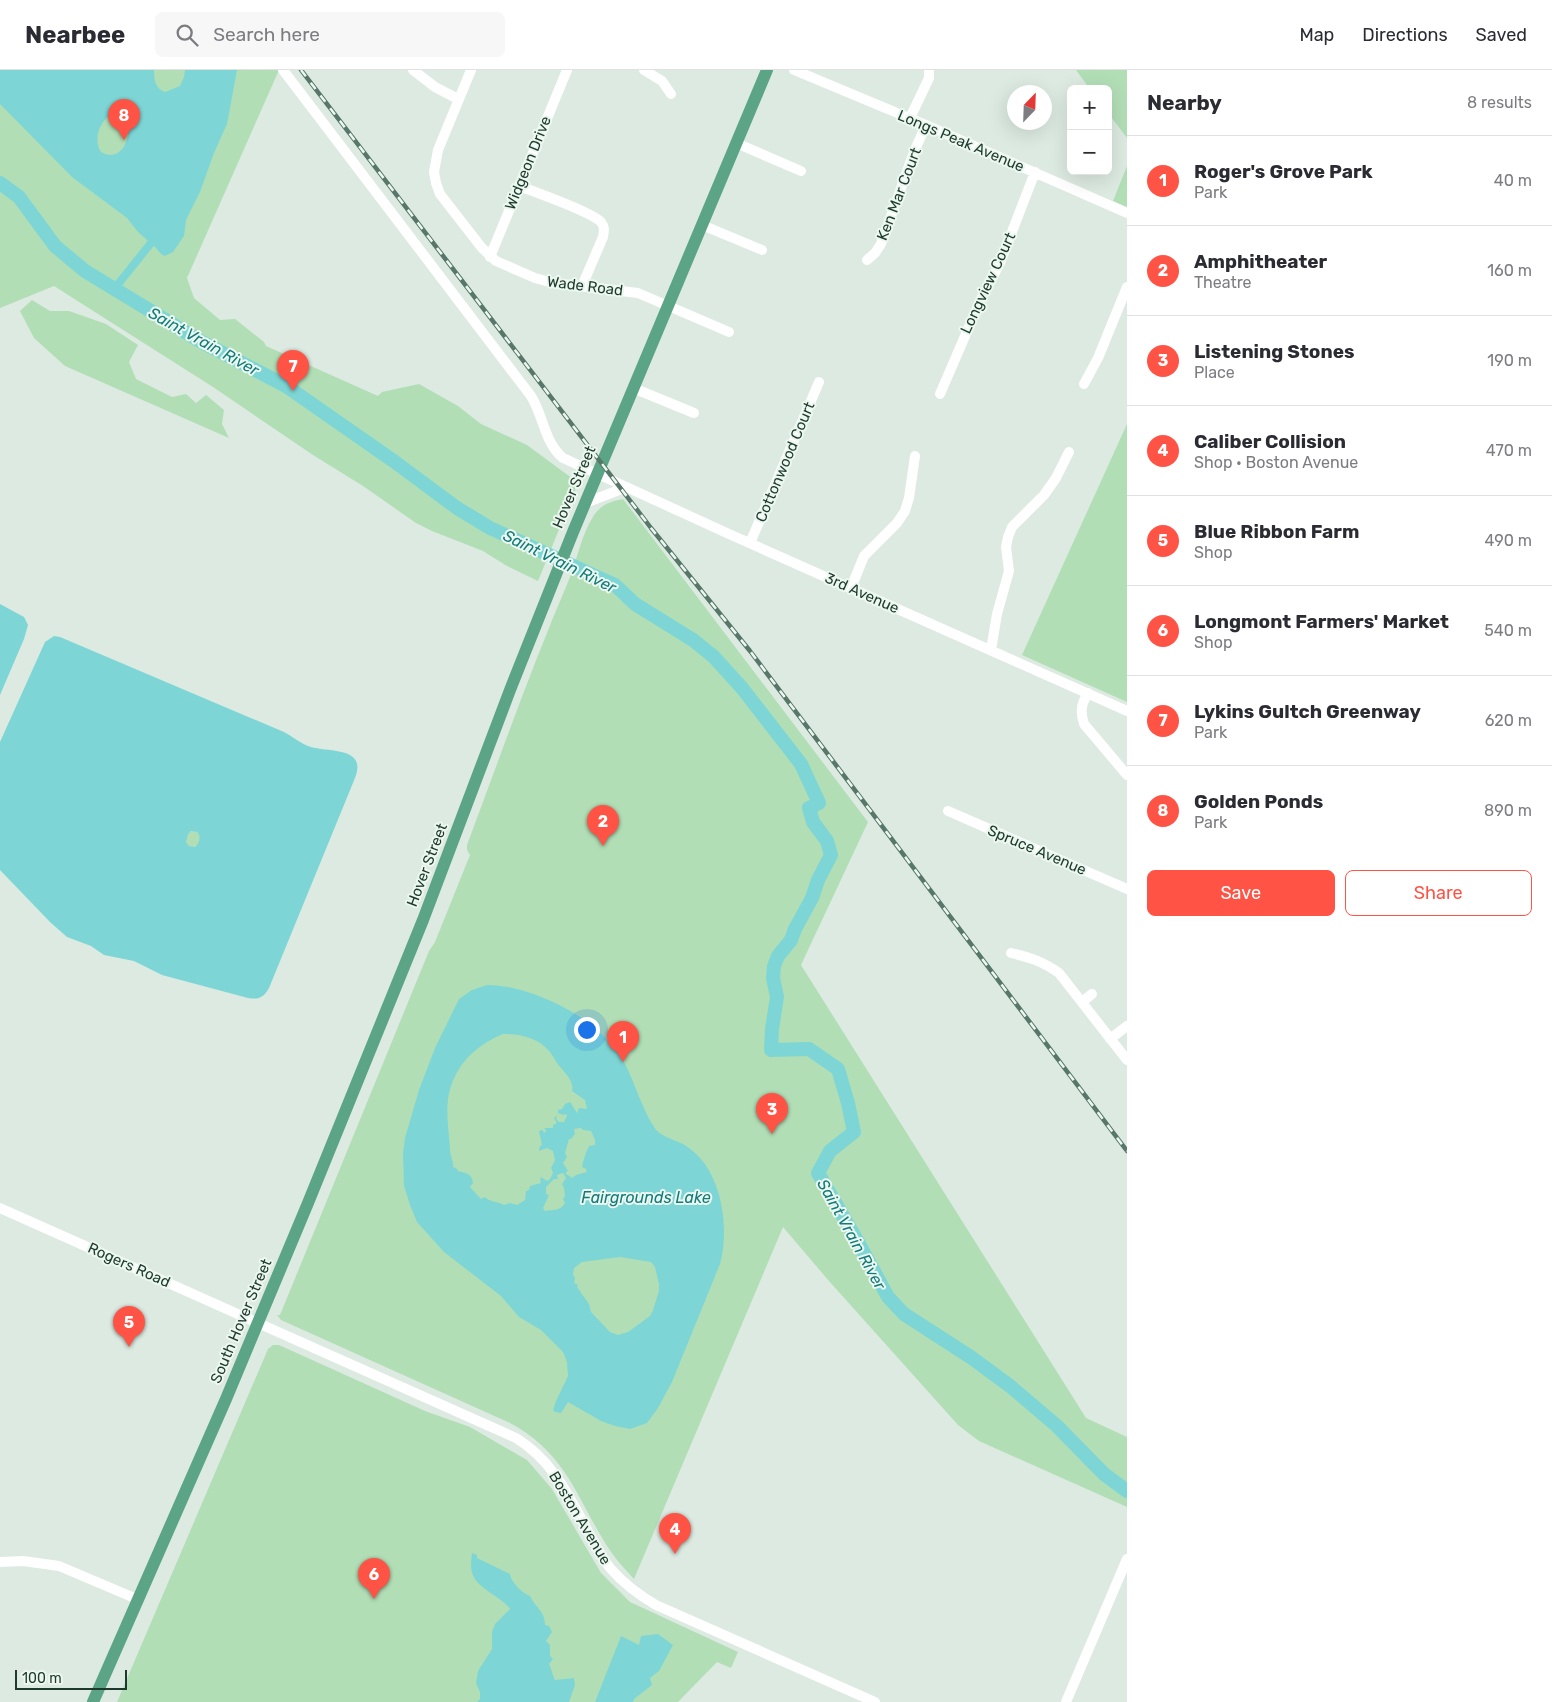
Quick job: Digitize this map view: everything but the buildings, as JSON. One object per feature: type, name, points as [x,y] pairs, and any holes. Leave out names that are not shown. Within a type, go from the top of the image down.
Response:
[{"type":"main road","name":"Hover Street","points":[[411,949],[573,532],[767,70]]},
{"type":"main road","name":"South Hover Street","points":[[93,1702],[258,1323],[411,949]]},
{"type":"street","name":"3rd Avenue","points":[[283,70],[531,396],[550,442],[554,449],[568,461],[1127,711]]},
{"type":"street","points":[[413,70],[435,87],[458,99]]},
{"type":"street","points":[[471,70],[436,156],[434,167],[436,183],[448,205],[490,257]]},
{"type":"street","name":"Widgeon Drive","points":[[490,257],[566,70]]},
{"type":"street","points":[[644,70],[662,81],[671,94]]},
{"type":"street","name":"Longs Peak Avenue","points":[[794,70],[910,118],[1127,213]]},
{"type":"street","points":[[910,118],[929,78],[929,70]]},
{"type":"street","name":"Ken Mar Court","points":[[867,260],[881,244],[911,160],[926,125]]},
{"type":"street","points":[[736,144],[801,171]]},
{"type":"street","name":"Longview Court","points":[[940,394],[981,299],[1000,263],[1035,172]]},
{"type":"street","points":[[519,186],[592,216],[601,223],[604,234],[582,286]]},
{"type":"street","points":[[702,225],[762,250]]},
{"type":"street","name":"Wade Road","points":[[490,257],[518,272],[539,280],[629,291],[729,332]]},
{"type":"street","points":[[1084,384],[1098,358],[1127,287]]},
{"type":"street","name":"Cottonwood Court","points":[[750,543],[819,382]]},
{"type":"street","points":[[634,388],[694,413]]},
{"type":"street","points":[[991,650],[997,614],[1009,571],[1006,547],[1008,537],[1012,527],[1044,495],[1056,478],[1069,452]]},
{"type":"street","points":[[851,588],[864,556],[897,523],[905,511],[909,498],[915,456]]},
{"type":"street","points":[[585,503],[627,487]]},
{"type":"street","points":[[1088,693],[1082,706],[1084,724],[1127,775]]},
{"type":"street","name":"Spruce Avenue","points":[[948,811],[1127,889]]},
{"type":"street","points":[[1011,953],[1032,957],[1059,973],[1127,1060]]},
{"type":"street","points":[[1082,1002],[1092,994]]},
{"type":"street","points":[[1110,1039],[1127,1026]]},
{"type":"street","name":"Rogers Road","points":[[0,1208],[258,1323]]},
{"type":"street","name":"Boston Avenue","points":[[258,1323],[516,1438],[529,1446],[546,1462],[558,1478],[611,1569],[640,1595],[656,1604],[875,1702]]},
{"type":"street","points":[[1066,1702],[1127,1559]]},
{"type":"street","points":[[0,1562],[22,1560],[59,1566],[137,1599]]},
{"type":"green space","points":[[0,70],[279,70],[187,278],[194,298],[220,320],[235,319],[264,342],[266,346],[378,396],[382,392],[419,384],[458,406],[481,424],[527,445],[573,479],[572,481],[578,483],[538,581],[507,566],[483,551],[416,523],[213,387],[54,286],[0,308]]},
{"type":"green space","points":[[1076,70],[1127,70],[1127,138],[1112,118],[1112,85],[1087,85]]},
{"type":"green space","points":[[1127,166],[1127,207],[1113,201]]},
{"type":"green space","points":[[32,300],[50,311],[69,311],[106,324],[138,345],[129,362],[136,379],[172,397],[186,394],[196,403],[206,395],[224,410],[222,424],[229,438],[65,366],[34,338],[20,311]]},
{"type":"green space","points":[[1127,424],[1127,702],[1022,655]]},
{"type":"green space","points":[[623,499],[868,822],[801,965],[1086,1418],[1127,1437],[1127,1507],[979,1441],[958,1425],[783,1227],[634,1579],[611,1552],[559,1464],[546,1449],[530,1436],[510,1423],[281,1320],[277,1315],[280,1315],[470,855],[467,845],[528,680],[571,574],[582,539],[594,515],[603,506]]},
{"type":"green space","points":[[193,831],[201,839],[193,847],[185,839]]},
{"type":"green space","points":[[273,1345],[279,1345],[425,1411],[470,1427],[527,1460],[552,1489],[601,1573],[630,1602],[738,1652],[731,1668],[717,1662],[678,1702],[117,1702],[268,1349]]},
{"type":"water","points":[[0,70],[154,70],[157,86],[165,92],[180,86],[185,70],[237,70],[227,124],[200,192],[186,220],[184,236],[173,252],[165,256],[138,232],[127,218],[72,177],[0,104]],"holes":[[[113,114],[119,115],[126,120],[128,126],[127,140],[120,151],[108,155],[101,152],[99,147],[99,131],[101,125],[108,117]]]},
{"type":"water","points":[[0,604],[24,617],[28,625],[0,695]]},
{"type":"water","points":[[54,636],[60,637],[284,732],[308,746],[343,752],[356,760],[355,778],[269,988],[261,997],[255,999],[248,998],[162,975],[134,961],[104,955],[91,946],[67,937],[0,870],[0,742],[45,642]],"holes":[[[191,831],[197,832],[199,837],[198,844],[195,847],[189,846],[186,842],[188,834]]]},
{"type":"water","name":"Fairgrounds Lake","points":[[487,985],[520,990],[565,1008],[588,1022],[608,1041],[625,1064],[656,1130],[685,1145],[700,1158],[716,1185],[721,1201],[724,1234],[720,1264],[672,1382],[658,1408],[647,1423],[630,1429],[615,1426],[601,1421],[568,1402],[561,1413],[555,1412],[553,1410],[556,1401],[568,1376],[567,1362],[563,1352],[541,1330],[519,1317],[501,1296],[444,1252],[417,1222],[410,1205],[404,1186],[403,1153],[405,1138],[419,1090],[435,1048],[459,999],[472,990]],"holes":[[[503,1034],[510,1034],[523,1036],[540,1043],[550,1052],[570,1079],[572,1091],[585,1100],[587,1109],[579,1108],[577,1113],[570,1102],[565,1104],[562,1109],[558,1110],[558,1113],[566,1114],[564,1122],[559,1122],[556,1119],[557,1115],[554,1118],[557,1123],[553,1125],[553,1128],[544,1128],[546,1130],[545,1133],[542,1130],[539,1131],[542,1145],[539,1151],[547,1148],[553,1151],[555,1160],[551,1168],[553,1173],[547,1181],[541,1177],[541,1183],[530,1186],[529,1190],[526,1191],[525,1200],[517,1205],[510,1203],[504,1205],[485,1197],[481,1199],[470,1187],[473,1183],[470,1175],[453,1167],[450,1152],[447,1111],[448,1099],[455,1077],[466,1059],[474,1051]],[[581,1128],[591,1131],[595,1145],[589,1146],[584,1159],[582,1167],[587,1172],[572,1178],[565,1173],[568,1171],[563,1163],[567,1157],[565,1153],[569,1139],[575,1134],[574,1129]],[[563,1173],[566,1178],[562,1184],[565,1203],[558,1209],[545,1211],[543,1208],[549,1195],[546,1194],[546,1187],[554,1179],[558,1179],[557,1175]],[[620,1257],[651,1262],[655,1267],[659,1291],[650,1316],[628,1332],[618,1335],[610,1332],[591,1312],[589,1304],[577,1287],[578,1285],[574,1283],[574,1268],[582,1262]]]},
{"type":"water","points":[[472,1553],[477,1555],[477,1558],[510,1574],[517,1587],[530,1596],[542,1613],[545,1625],[549,1626],[552,1632],[546,1641],[550,1645],[550,1656],[553,1659],[549,1664],[555,1680],[574,1678],[575,1685],[569,1702],[477,1702],[480,1699],[480,1692],[476,1683],[478,1671],[492,1649],[492,1632],[495,1624],[510,1609],[476,1580],[471,1569]]},
{"type":"water","points":[[658,1634],[673,1645],[659,1671],[650,1678],[652,1685],[634,1699],[633,1702],[595,1702],[621,1636],[639,1645],[641,1636]]},
{"type":"waterway","name":"Saint Vrain River","points":[[0,183],[19,197],[55,246],[85,271],[200,341],[286,386],[457,508],[490,528],[615,585],[635,604],[693,640],[714,657],[742,688],[801,764],[819,803],[809,808],[813,822],[827,841],[831,855],[791,940],[778,956],[774,966],[773,978],[777,997],[771,1050],[809,1049],[838,1069],[848,1103],[854,1132],[830,1151],[818,1173],[888,1297],[904,1314],[972,1358],[1010,1386],[1057,1426],[1104,1474],[1127,1491]]},
{"type":"waterway","points":[[115,288],[151,243]]},
{"type":"railway","points":[[301,70],[651,528],[750,651],[1127,1151]]},
{"type":"place","name":"Golden Ponds","points":[[124,140]]},
{"type":"place","name":"Lykins Gultch Greenway","points":[[293,391]]},
{"type":"place","name":"Amphitheater","points":[[603,846]]},
{"type":"place","name":"Roger's Grove Park","points":[[623,1062]]},
{"type":"place","name":"Listening Stones","points":[[772,1134]]},
{"type":"place","name":"Blue Ribbon Farm","points":[[129,1347]]},
{"type":"place","name":"Caliber Collision","points":[[675,1554]]},
{"type":"place","name":"Longmont Farmers' Market","points":[[374,1599]]}]
